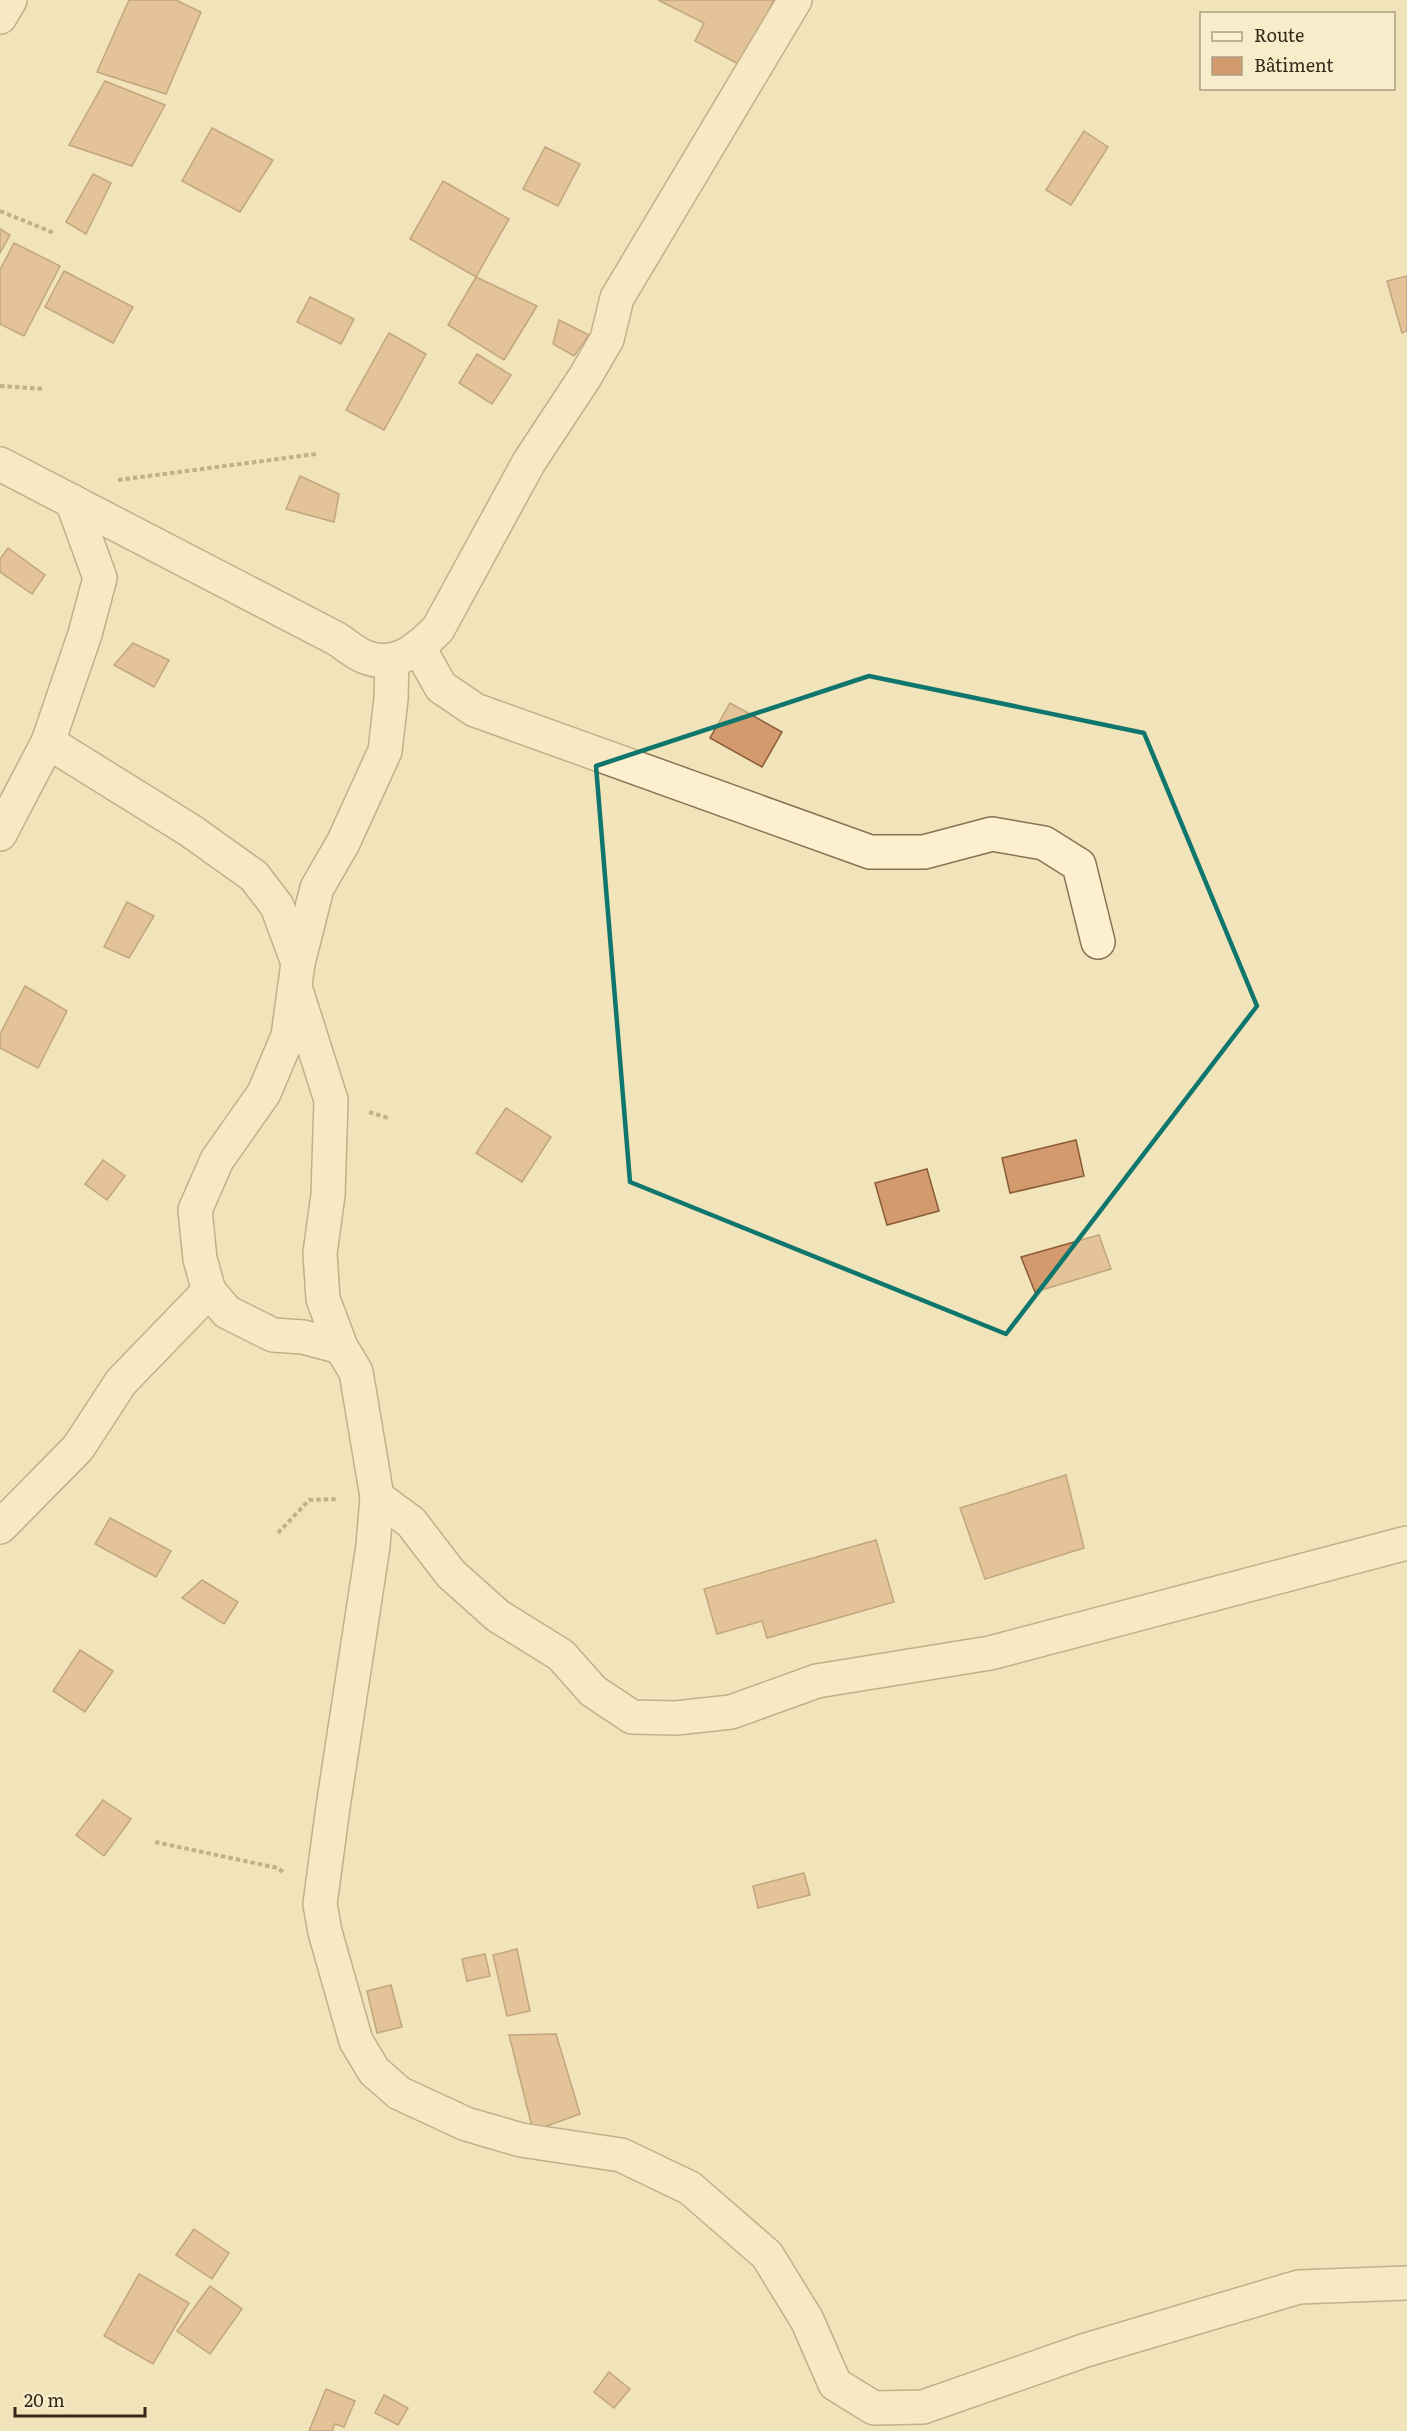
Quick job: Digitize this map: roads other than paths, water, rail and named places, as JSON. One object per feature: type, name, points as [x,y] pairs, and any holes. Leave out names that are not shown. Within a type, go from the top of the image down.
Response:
[{"type":"street","points":[[0,17],[9,0]]},
{"type":"street","points":[[341,1347],[303,1336],[273,1335],[228,1312],[209,1292],[200,1259],[195,1210],[217,1160],[264,1093],[288,1036],[296,975],[318,888],[343,843],[385,751],[391,699],[406,655],[438,629],[529,462],[607,339],[617,298],[795,0]]},
{"type":"street","points":[[0,464],[337,639],[365,657],[406,655],[441,687],[475,710],[870,852],[924,852],[992,834],[1044,843],[1080,865],[1098,942]]},
{"type":"street","points":[[0,834],[48,742],[85,634],[100,578],[72,501]]},
{"type":"street","points":[[48,742],[191,831],[254,876],[277,906],[331,1100],[328,1195],[320,1253],[323,1299],[341,1347],[356,1372],[377,1497],[373,1546],[320,1904],[325,1932],[356,2041],[374,2071],[399,2093],[466,2124],[522,2140],[621,2155],[690,2188],[767,2255],[807,2320],[835,2384],[874,2408],[923,2407],[1086,2350],[1299,2287],[1407,2283]]},
{"type":"street","points":[[0,1527],[78,1448],[121,1382],[209,1292]]},
{"type":"street","points":[[377,1497],[411,1522],[451,1574],[498,1616],[561,1655],[593,1691],[632,1717],[676,1718],[731,1712],[817,1681],[990,1653],[1407,1543]]}]
